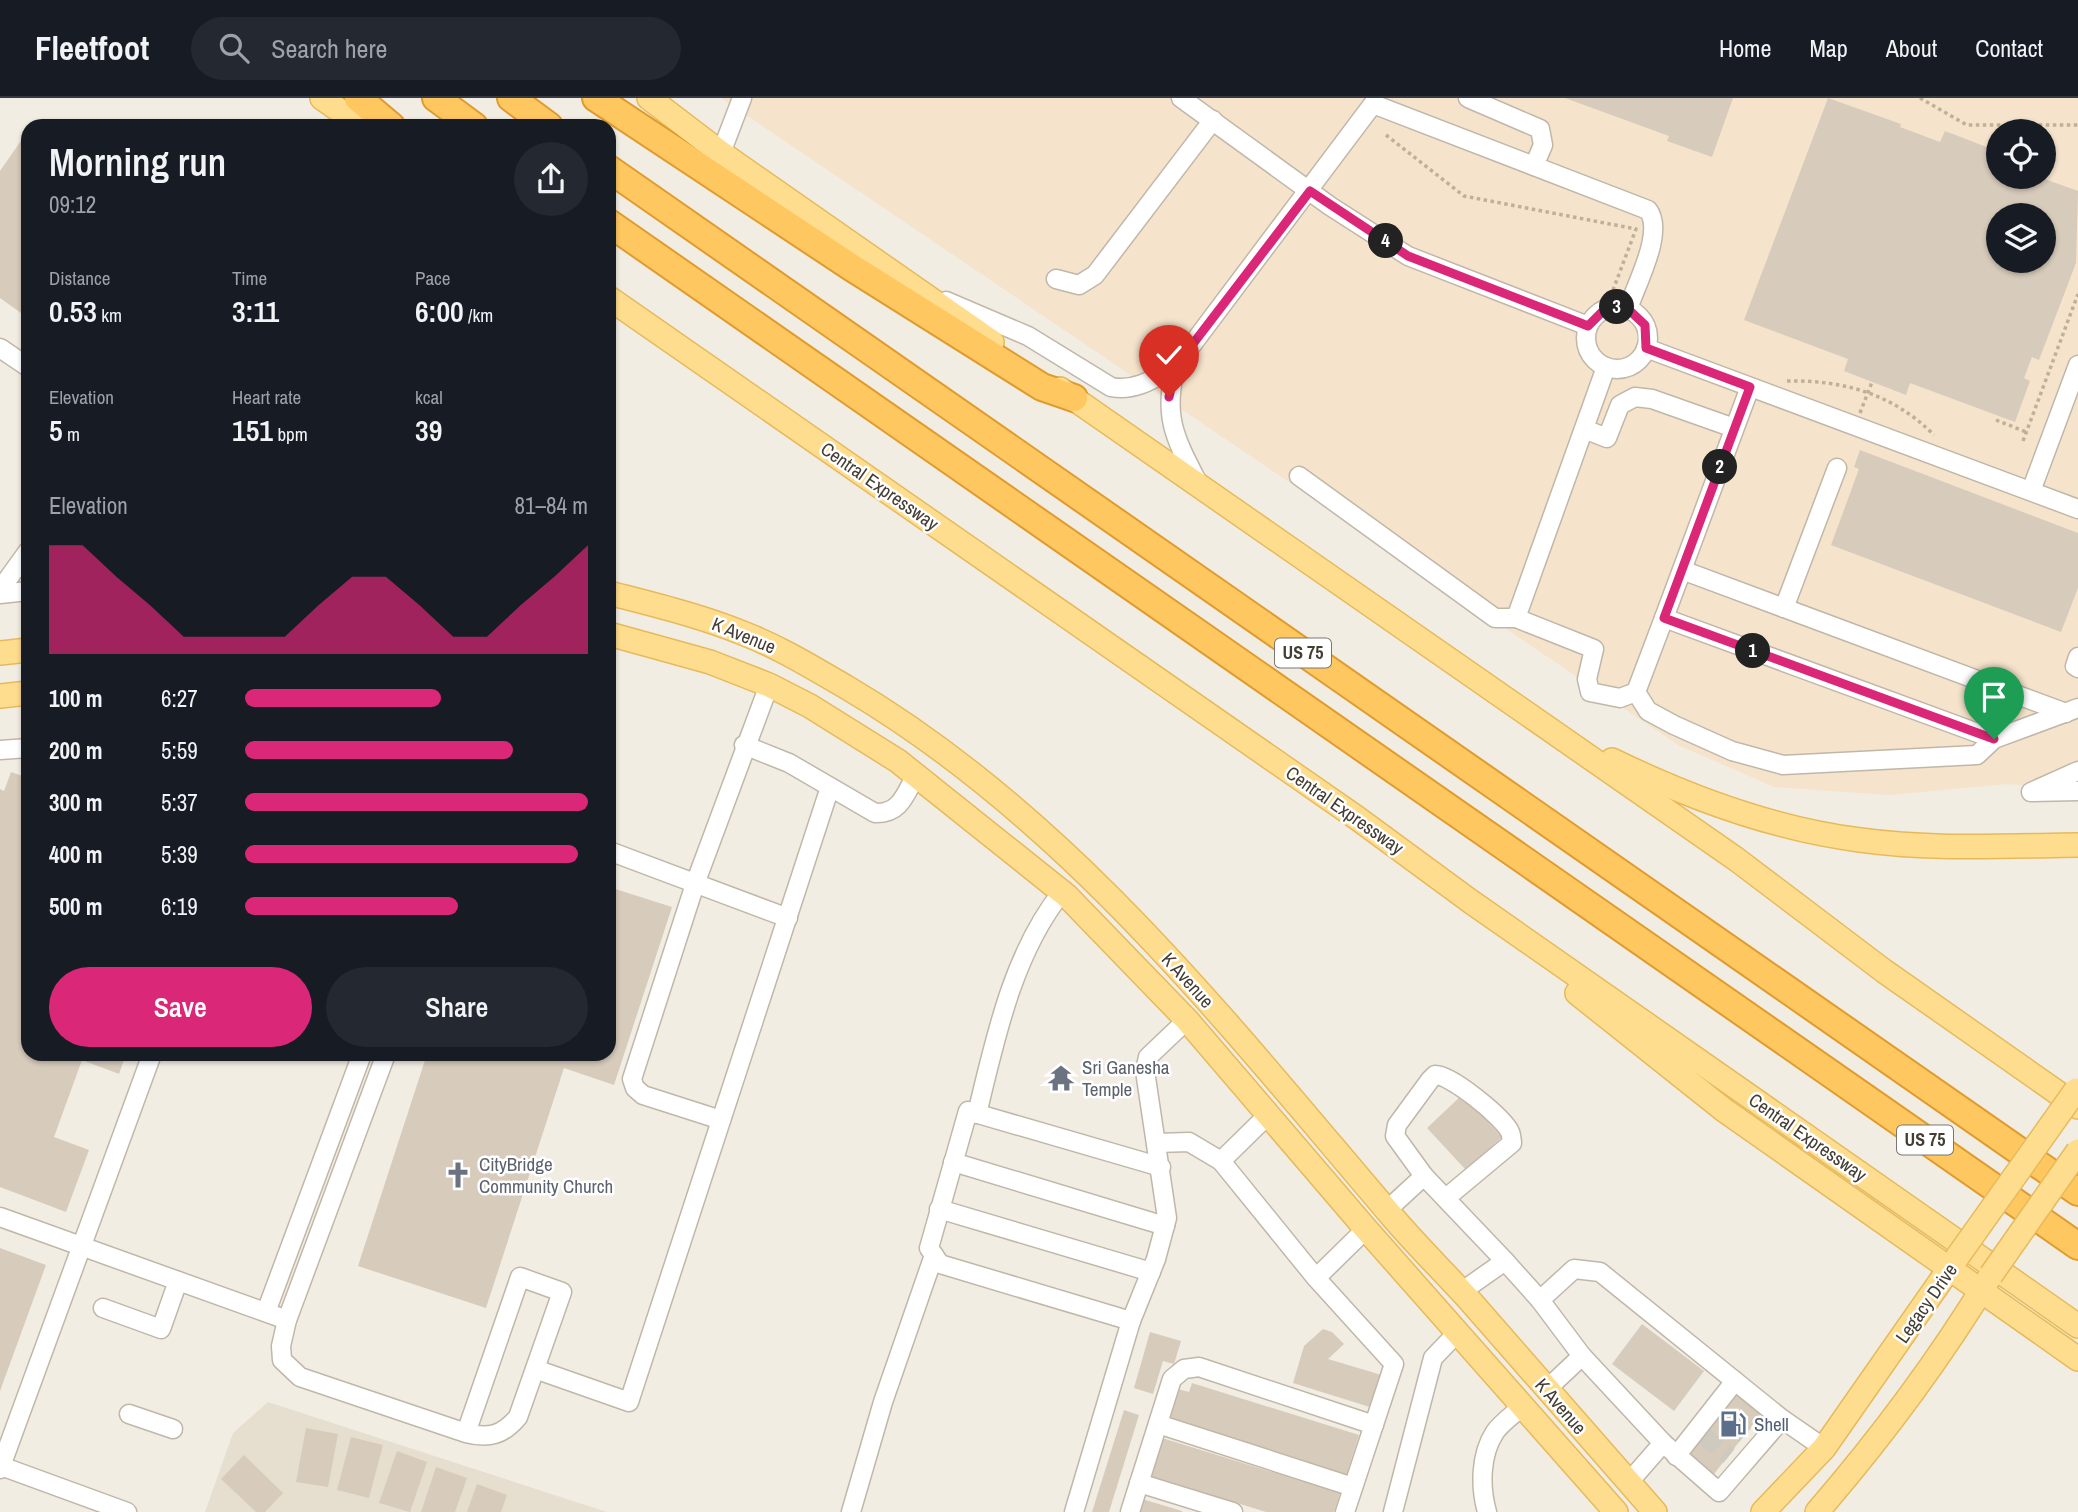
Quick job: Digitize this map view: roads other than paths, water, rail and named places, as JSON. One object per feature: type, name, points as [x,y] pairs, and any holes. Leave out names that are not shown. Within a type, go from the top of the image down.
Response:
[{"type":"highway","points":[[358,98],[383,119]]},
{"type":"highway","points":[[436,98],[464,119]]},
{"type":"highway","points":[[511,98],[540,119]]},
{"type":"highway","points":[[596,98],[851,267],[1042,387],[1074,398]]},
{"type":"highway","name":"US 75","points":[[616,174],[2078,1192]]},
{"type":"highway","name":"US 75","points":[[616,228],[2078,1246]]},
{"type":"main road","points":[[322,98],[352,119]]},
{"type":"main road","points":[[649,98],[721,153],[1735,859],[1884,971],[2078,1107]]},
{"type":"main road","name":"Central Expressway","points":[[616,304],[1357,818],[1454,890],[2078,1326]]},
{"type":"main road","name":"K Avenue","points":[[616,595],[698,617],[785,651],[893,714],[938,746],[1068,857],[1139,925],[1226,1021],[1387,1211],[1655,1512]]},
{"type":"main road","name":"K Avenue","points":[[616,636],[710,662],[768,685],[858,734],[916,775],[1062,892],[1187,1020],[1366,1229],[1616,1512]]},
{"type":"main road","points":[[0,653],[21,651]]},
{"type":"main road","points":[[768,685],[785,651]]},
{"type":"main road","points":[[0,695],[21,694]]},
{"type":"main road","points":[[1549,729],[1706,801],[1772,822],[1839,837],[1953,847],[2078,845]]},
{"type":"main road","points":[[1454,890],[1688,1083],[1986,1283],[2078,1359]]},
{"type":"main road","name":"Legacy Drive","points":[[1763,1512],[1824,1448],[2078,1086]]},
{"type":"main road","name":"Legacy Drive","points":[[1817,1512],[1852,1471],[1937,1357],[2078,1151]]},
{"type":"main road","points":[[1366,1229],[1387,1211]]},
{"type":"main road","points":[[1523,1406],[1547,1389]]},
{"type":"main road","points":[[1824,1448],[1852,1471]]},
{"type":"lane","points":[[721,153],[742,98]]},
{"type":"lane","points":[[1181,98],[1310,191],[1408,256],[1588,326]]},
{"type":"lane","points":[[1468,98],[1540,129],[1543,145],[1534,166]]},
{"type":"lane","points":[[916,289],[1028,336],[1111,387],[1122,390],[1147,383],[1176,366],[1375,101],[1647,210],[1653,217],[1654,235],[1628,309]]},
{"type":"lane","points":[[1056,279],[1079,285],[1095,275],[1213,120]]},
{"type":"lane","points":[[1605,309],[1628,309],[1645,325],[1646,348],[1630,366],[1606,367],[1588,350],[1588,326],[1605,309]]},
{"type":"lane","points":[[0,348],[21,362]]},
{"type":"lane","points":[[1646,348],[2078,509]]},
{"type":"lane","points":[[2031,491],[2078,365]]},
{"type":"lane","points":[[1176,366],[1169,397],[1170,417],[1179,447],[1199,485]]},
{"type":"lane","points":[[1516,618],[1606,367]]},
{"type":"lane","points":[[1299,476],[1495,618],[1516,618],[1594,649],[1587,679],[1590,692],[1620,698],[1636,692],[1750,387]]},
{"type":"lane","points":[[1584,429],[1607,438],[1620,405],[1635,397],[1652,399],[1734,428]]},
{"type":"lane","points":[[1784,608],[1837,468]]},
{"type":"lane","points":[[0,592],[21,561]]},
{"type":"lane","points":[[1682,570],[2072,710]]},
{"type":"lane","points":[[0,592],[21,591]]},
{"type":"lane","points":[[1664,618],[1994,739]]},
{"type":"lane","points":[[2078,657],[2075,666],[2078,667]]},
{"type":"lane","points":[[721,1120],[643,1095],[635,1088],[632,1079],[695,884],[768,685]]},
{"type":"lane","points":[[1636,692],[1648,711],[1674,725],[1732,751],[1783,765],[1977,755],[1994,739],[2072,710]]},
{"type":"lane","points":[[744,745],[789,763],[875,813],[889,814],[899,806],[916,775]]},
{"type":"lane","points":[[0,750],[21,748]]},
{"type":"lane","points":[[2078,771],[2031,792],[2078,791]]},
{"type":"lane","points":[[535,1369],[629,1402],[830,787]]},
{"type":"lane","points":[[616,854],[788,918]]},
{"type":"lane","points":[[977,1114],[998,1027],[1040,919],[1062,892]]},
{"type":"lane","points":[[1074,1512],[1131,1321],[1151,1272],[1167,1218],[1145,1072],[1148,1057],[1187,1020]]},
{"type":"lane","points":[[127,1512],[1,1468],[149,1061]]},
{"type":"lane","points":[[266,1312],[359,1061]]},
{"type":"lane","points":[[383,1061],[286,1320],[281,1346],[282,1360],[300,1377],[466,1433],[490,1437],[510,1427],[518,1417],[562,1292],[520,1277],[466,1433]]},
{"type":"lane","points":[[1446,1198],[1512,1143],[1511,1132],[1470,1094],[1443,1075],[1435,1075],[1396,1125],[1395,1136],[1424,1176],[1505,1261],[1540,1300],[1583,1356],[1670,1450],[1719,1492],[1735,1461],[1752,1440],[1782,1419]]},
{"type":"lane","points":[[1131,1321],[940,1264],[929,1248],[968,1111],[1161,1167]]},
{"type":"lane","points":[[1221,1161],[1268,1115]]},
{"type":"lane","points":[[1157,1143],[1189,1142],[1221,1161],[1316,1278],[1394,1364],[1345,1512]]},
{"type":"lane","points":[[953,1162],[1165,1226]]},
{"type":"lane","points":[[1387,1211],[1424,1176]]},
{"type":"lane","points":[[939,1209],[1151,1272]]},
{"type":"lane","points":[[0,1217],[286,1320]]},
{"type":"lane","points":[[1316,1278],[1366,1229]]},
{"type":"lane","points":[[851,1512],[883,1402],[934,1255]]},
{"type":"lane","points":[[1461,1292],[1505,1261]]},
{"type":"lane","points":[[1540,1300],[1574,1269],[1600,1272],[1782,1419],[1824,1448]]},
{"type":"lane","points":[[103,1308],[161,1329],[178,1281]]},
{"type":"lane","points":[[1393,1512],[1433,1358],[1457,1333]]},
{"type":"lane","points":[[1547,1389],[1583,1356]]},
{"type":"lane","points":[[1130,1512],[1172,1379],[1184,1369],[1199,1367],[1374,1424]]},
{"type":"lane","points":[[1629,1482],[1670,1450],[1700,1433],[1735,1381]]},
{"type":"lane","points":[[1487,1512],[1482,1494],[1485,1456],[1495,1431],[1523,1406]]},
{"type":"lane","points":[[129,1414],[173,1429]]},
{"type":"lane","points":[[1158,1424],[1353,1487]]},
{"type":"lane","points":[[1139,1483],[1233,1512]]},
{"type":"tunnel","points":[[1721,1414],[1745,1435]]},
{"type":"tunnel","points":[[1704,1436],[1729,1456]]},
{"type":"place","name":"Sri Ganesha Temple","points":[[1061,1078]]},
{"type":"place","name":"CityBridge Community Church","points":[[458,1175]]},
{"type":"place","name":"Shell","points":[[1733,1424]]}]
